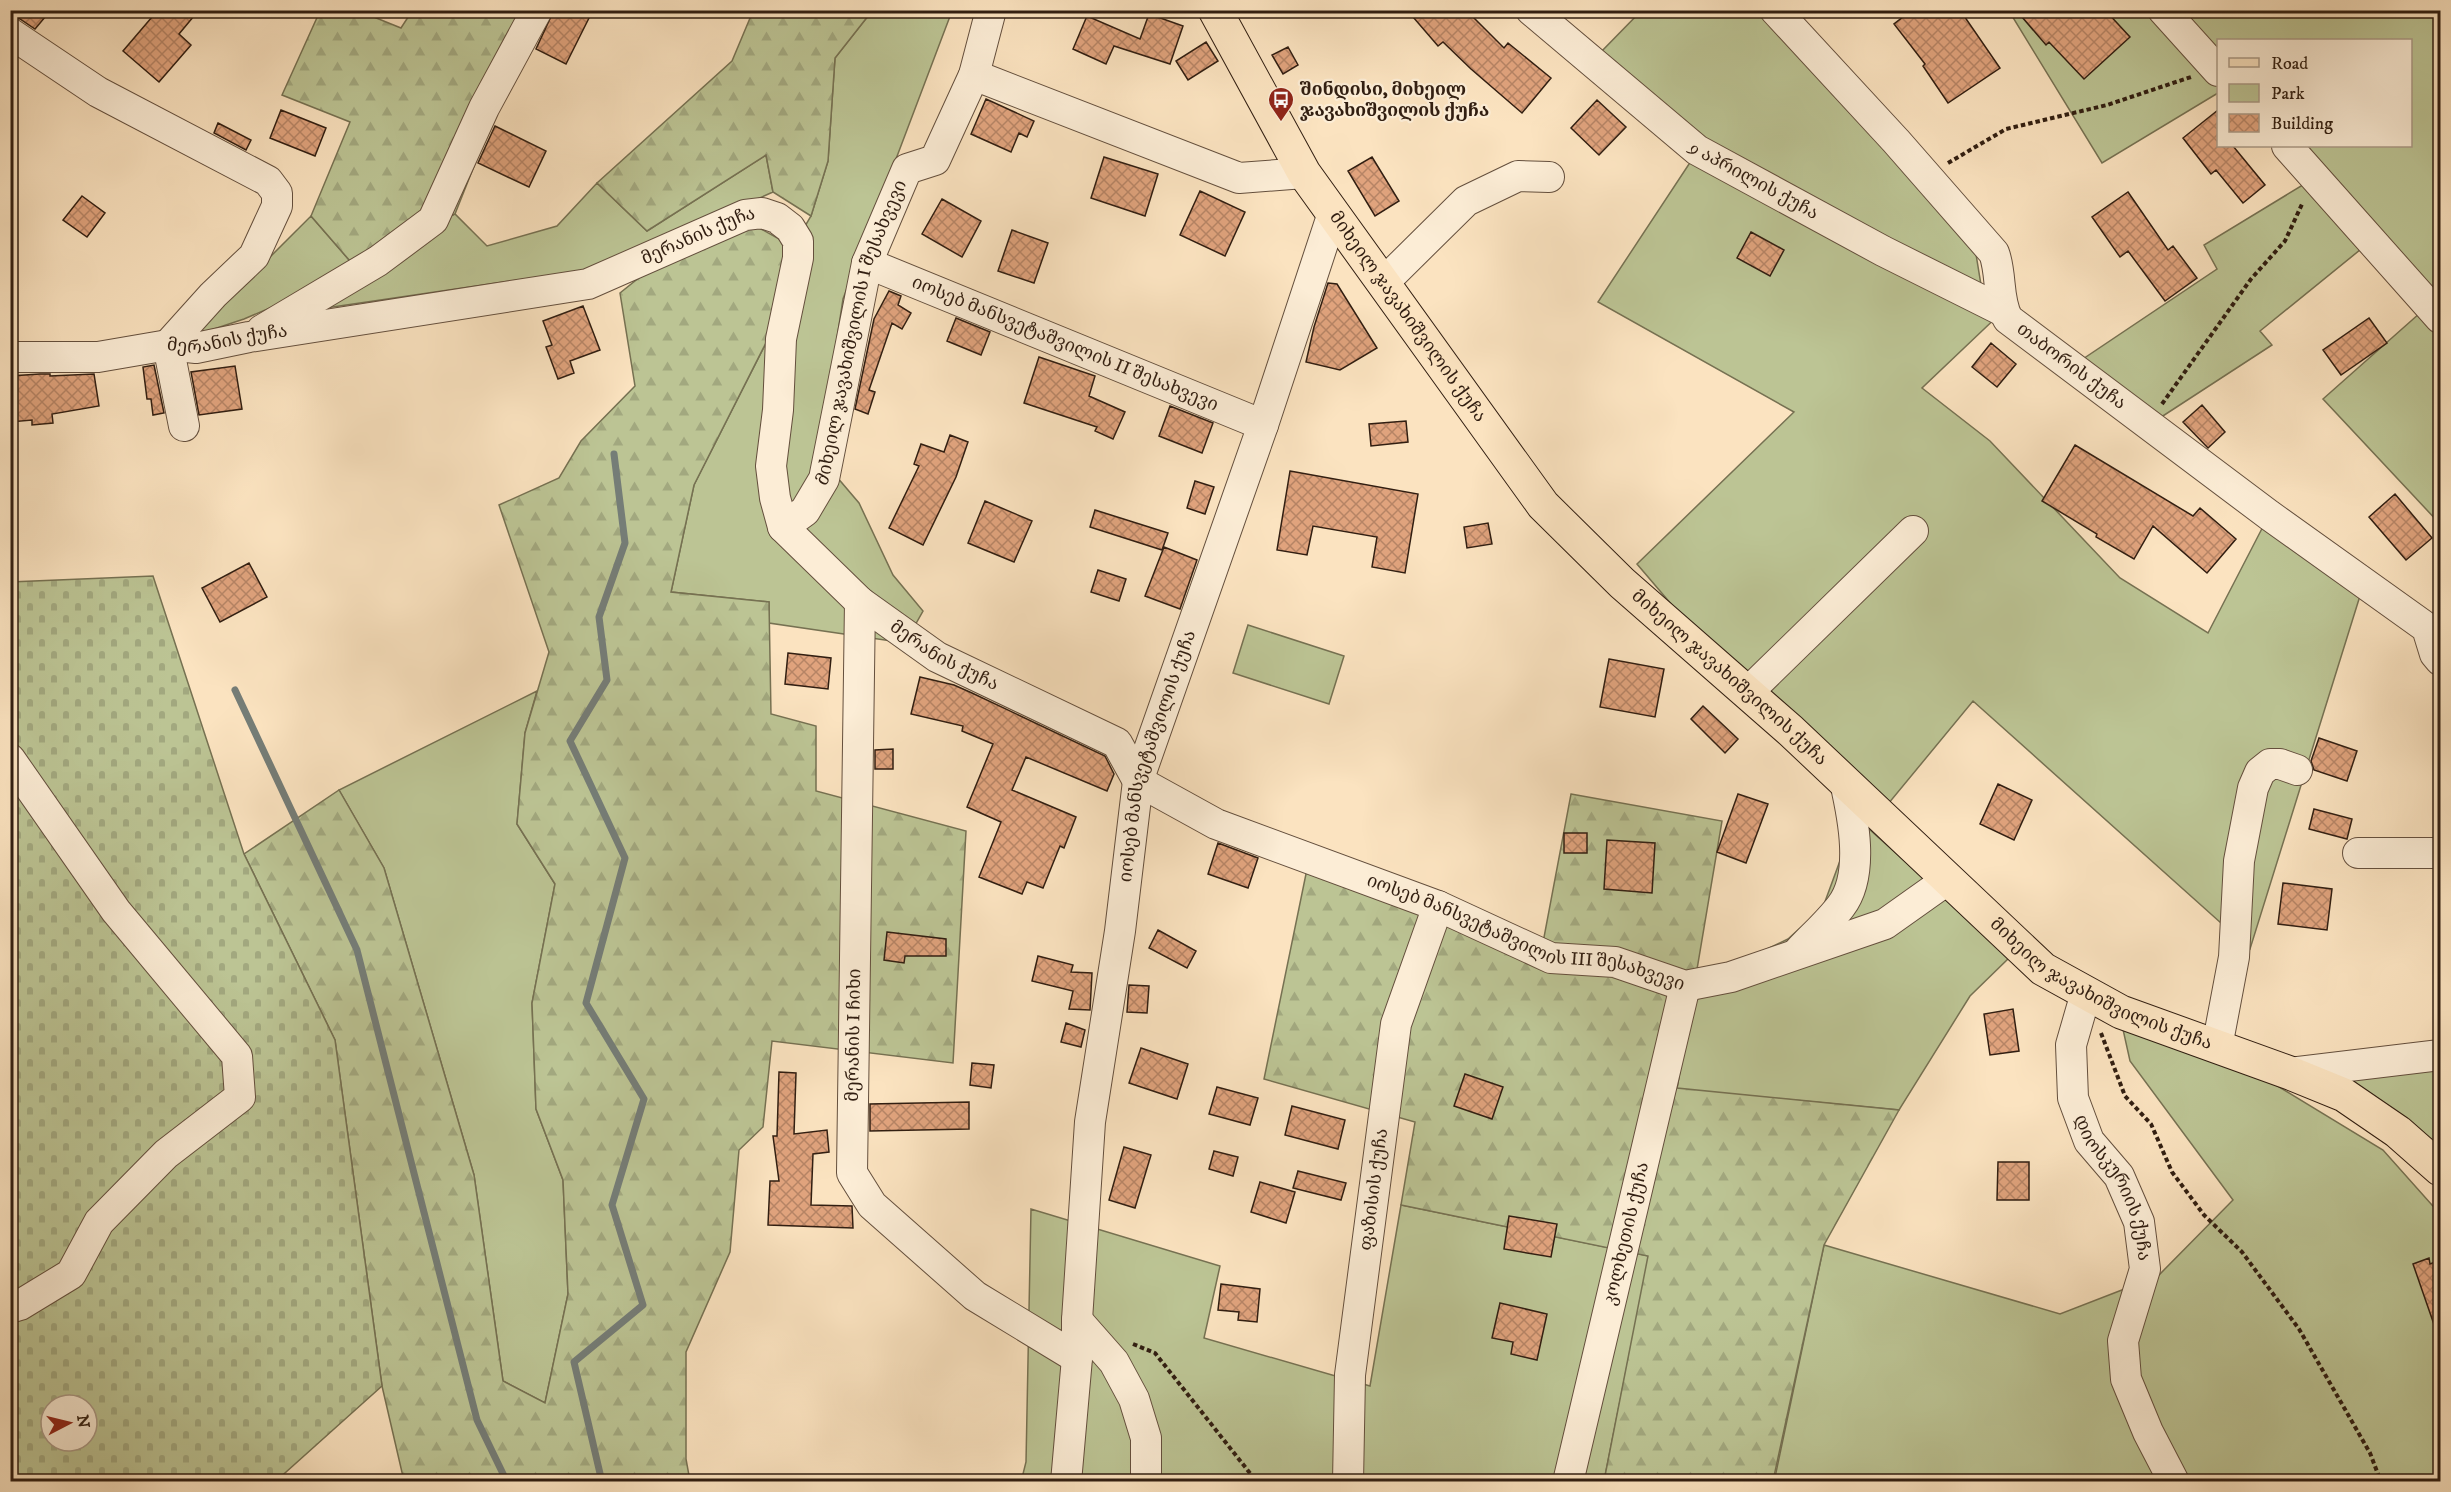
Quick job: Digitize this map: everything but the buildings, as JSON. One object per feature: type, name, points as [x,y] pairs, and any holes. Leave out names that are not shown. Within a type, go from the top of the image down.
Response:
[{"type":"main road","name":"მიხეილ ჯავახიშვილის ქუჩა","points":[[1215,10],[1304,172],[1543,505],[1622,583],[1845,782],[2043,969],[2121,1012],[2290,1072]]},
{"type":"main road","points":[[2290,1072],[2344,1095],[2398,1132],[2440,1169]]},
{"type":"street","points":[[249,337],[378,261],[433,220],[484,108],[537,10]]},
{"type":"street","name":"მიხეილ ჯავახიშვილის I შესახვევი","points":[[783,527],[805,511],[824,479],[867,263],[908,169],[935,160],[974,75],[991,10]]},
{"type":"street","name":"9 აპრილის ქუჩა","points":[[1531,10],[1697,150],[1883,251],[2003,311]]},
{"type":"street","name":"თაბორის ქუჩა","points":[[1775,10],[1994,253],[2000,268],[2003,311],[2008,319],[2149,425],[2434,620],[2435,654],[2440,660]]},
{"type":"street","points":[[2163,10],[2217,70]]},
{"type":"street","points":[[10,33],[98,92],[268,181],[277,193],[277,206],[254,256],[213,295],[168,345],[184,426]]},
{"type":"street","points":[[974,75],[1239,177],[1304,172]]},
{"type":"street","points":[[2288,147],[2440,318]]},
{"type":"street","points":[[1383,283],[1466,201],[1518,176],[1549,177]]},
{"type":"street","name":"მერანის ქუჩა","points":[[10,357],[98,357],[168,345],[196,348],[249,337],[588,284],[746,216],[762,213],[777,218],[790,228],[798,241],[798,258],[781,339],[778,410],[771,466],[775,498],[783,527],[860,602],[937,657],[1117,743],[1138,781]]},
{"type":"street","name":"იოსებ მანსვეტაშვილის ქუჩა","points":[[1066,1482],[1077,1358],[1077,1320],[1090,1122],[1120,932],[1138,781],[1263,425],[1333,213]]},
{"type":"street","name":"იოსებ მანსვეტაშვილის II შესახვევი","points":[[867,263],[1263,425]]},
{"type":"street","points":[[1747,693],[1913,531]]},
{"type":"street","name":"მერანის I ჩიხი","points":[[860,602],[852,1173],[872,1205],[975,1296],[1077,1358]]},
{"type":"street","points":[[10,759],[116,911],[237,1056],[240,1097],[166,1154],[99,1222],[71,1274],[20,1305],[10,1308]]},
{"type":"street","points":[[2217,1047],[2234,957],[2239,861],[2253,788],[2260,772],[2270,764],[2280,764],[2297,770]]},
{"type":"street","name":"იოსებ მანსვეტაშვილის III შესახვევი","points":[[1138,781],[1216,824],[1438,906],[1551,958],[1614,962],[1685,986],[1731,977],[1884,924],[1947,880]]},
{"type":"street","points":[[1796,955],[1843,904],[1854,874],[1855,824],[1845,782]]},
{"type":"street","points":[[2358,853],[2440,852]]},
{"type":"street","name":"ფაზისის ქუჩა","points":[[1348,1482],[1350,1376],[1396,1024],[1438,906]]},
{"type":"street","name":"კოლხეთის ქუჩა","points":[[1568,1482],[1685,986]]},
{"type":"street","name":"დიოსკურიის ქუჩა","points":[[2086,993],[2071,1045],[2073,1098],[2089,1141],[2119,1176],[2139,1222],[2145,1269],[2124,1341],[2126,1379],[2148,1432],[2174,1482]]},
{"type":"street","name":"მიხეილ ჯავახიშვილის ქუჩა","points":[[2290,1072],[2440,1055]]},
{"type":"street","points":[[1077,1320],[1114,1362],[1134,1399],[1146,1438],[1146,1482]]},
{"type":"path","points":[[1927,176],[2006,129],[2107,105],[2217,70]]},
{"type":"path","points":[[2149,425],[2179,378],[2251,279],[2285,241],[2316,177]]},
{"type":"path","points":[[2100,1031],[2125,1096],[2151,1124],[2172,1172],[2204,1215],[2242,1252],[2299,1329],[2370,1453],[2381,1482]]},
{"type":"path","points":[[1126,1341],[1155,1353],[1257,1482]]},
{"type":"green space","points":[[320,11],[359,11],[401,28],[412,11],[549,11],[496,111],[455,214],[350,261],[311,216],[350,122],[282,95]]},
{"type":"green space","points":[[753,11],[872,11],[835,58],[828,161],[811,216],[773,192],[766,155],[647,231],[597,183],[732,61]]},
{"type":"green space","points":[[872,11],[952,11],[843,299],[819,456],[859,503],[893,575],[923,611],[905,643],[769,623],[769,602],[671,592],[694,485],[773,329],[787,257],[811,216],[828,161],[835,58]]},
{"type":"green space","points":[[1641,11],[1761,11],[1974,242],[1982,291],[1723,156],[1600,53]]},
{"type":"green space","points":[[2009,11],[2440,11],[2440,291],[2429,305],[2371,241],[2260,331],[2272,345],[2149,425],[2071,367],[2217,269],[2204,245],[2316,177],[2288,147],[2412,147],[2412,39],[2217,39],[2217,94],[2102,163]]},
{"type":"green space","points":[[766,155],[773,192],[600,268],[319,309],[305,293],[244,319],[190,337],[311,216],[350,261],[455,214],[487,246],[557,226],[597,183],[647,231]]},
{"type":"green space","points":[[1693,158],[2003,311],[1922,388],[1990,441],[2120,578],[2208,633],[2269,515],[2364,583],[2250,949],[1973,701],[1879,815],[1747,693],[1637,564],[1794,412],[1598,302]]},
{"type":"green space","points":[[752,224],[781,240],[787,257],[773,329],[694,485],[671,592],[769,602],[771,714],[816,726],[816,791],[966,831],[953,1063],[772,1041],[763,1127],[739,1150],[730,1252],[686,1352],[686,1459],[690,1481],[404,1481],[382,1386],[335,1040],[244,854],[339,790],[384,868],[474,1175],[503,1381],[545,1403],[568,1294],[563,1180],[536,1109],[532,1003],[555,884],[517,824],[525,733],[549,652],[499,505],[559,478],[581,441],[635,386],[620,293],[640,277]]},
{"type":"green space","points":[[2429,305],[2440,318],[2440,524],[2323,399]]},
{"type":"green space","points":[[153,576],[244,854],[335,1040],[382,1386],[276,1481],[11,1481],[10,582]]},
{"type":"green space","points":[[1248,625],[1344,656],[1329,704],[1233,673]]},
{"type":"green space","points":[[537,691],[525,733],[517,824],[555,884],[532,1003],[536,1109],[563,1180],[568,1294],[545,1403],[503,1381],[474,1175],[384,868],[339,790]]},
{"type":"green space","points":[[1571,794],[1722,821],[1677,1088],[1899,1110],[1824,1245],[1773,1481],[1604,1481],[1648,1256],[1401,1205],[1415,1122],[1264,1079],[1307,869],[1542,948]]},
{"type":"green space","points":[[1841,804],[2011,956],[1970,996],[1899,1110],[1677,1089],[1696,974],[1727,968],[1788,939],[1823,907],[1841,858]]},
{"type":"green space","points":[[2122,1025],[2256,1073],[2383,1150],[2440,1214],[2440,1481],[1774,1482],[1824,1245],[2060,1314],[2158,1276],[2233,1200],[2130,1061]]},
{"type":"green space","points":[[2440,1055],[2440,1169],[2290,1073]]},
{"type":"green space","points":[[1401,1205],[1649,1256],[1604,1481],[1021,1482],[1026,1462],[1031,1209],[1220,1266],[1204,1338],[1370,1386]]},
{"type":"waterway","points":[[602,1482],[574,1362],[643,1305],[612,1205],[644,1099],[586,1003],[625,858],[570,741],[607,680],[599,617],[625,543],[614,454]]},
{"type":"waterway","points":[[235,690],[357,950],[477,1420],[507,1482]]},
{"type":"place","name":"შინდისი, მიხეილ ჯავახიშვილის ქუჩა","points":[[1281,123]]}]
